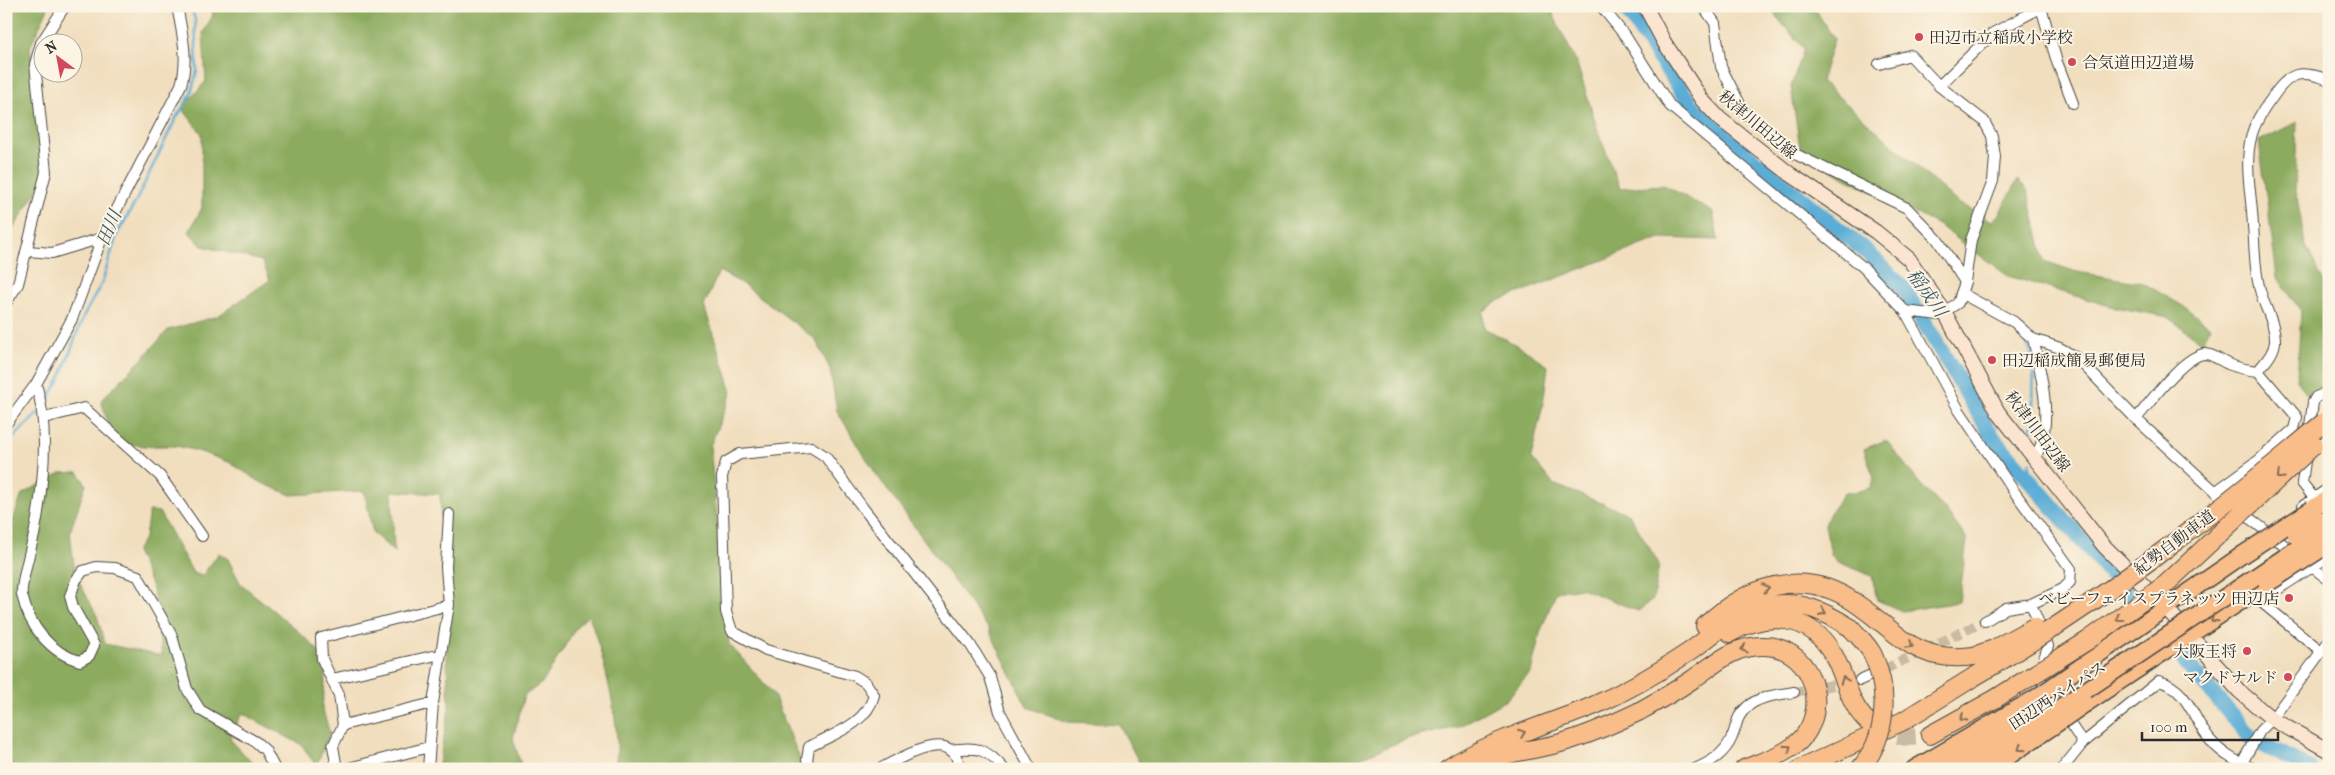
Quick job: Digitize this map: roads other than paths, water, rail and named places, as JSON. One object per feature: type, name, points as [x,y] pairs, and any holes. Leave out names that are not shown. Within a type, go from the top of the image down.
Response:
[{"type":"highway","points":[[1930,735],[1996,699],[2088,641],[2166,584],[2327,424]]},
{"type":"highway","name":"紀勢自動車道","points":[[1800,769],[1874,727],[1903,722],[2090,604],[2234,498],[2327,424]]},
{"type":"highway","points":[[2179,622],[2188,594],[2242,555],[2323,517]]},
{"type":"highway","points":[[1990,769],[2043,712],[2066,677],[2179,622],[2267,584],[2323,517]]},
{"type":"highway","points":[[1914,769],[2043,712],[2085,704],[2179,622],[2323,517]]},
{"type":"highway","points":[[1660,670],[1735,600],[1758,589],[1785,584],[1827,587],[1853,601],[1900,639],[1938,657],[1956,659],[1994,650],[2101,587],[2138,569]]},
{"type":"highway","points":[[1447,769],[1469,754],[1642,683],[1746,611],[1789,603],[1808,606],[1829,614],[1851,628],[1872,654],[1883,688],[1883,720],[1876,744],[1860,769]]},
{"type":"highway","points":[[1535,747],[1638,703],[1655,692],[1723,637],[1745,624],[1767,618],[1788,620],[1804,626],[1822,638],[1833,654],[1851,699],[1861,716],[1874,727]]},
{"type":"highway","name":"田辺西バイパス","points":[[1963,769],[2043,712],[2179,622]]},
{"type":"highway","points":[[1469,769],[1503,754],[1564,742],[1637,712],[1693,679],[1720,659],[1744,648],[1765,646],[1782,649],[1794,656],[1810,676],[1816,697],[1815,711],[1808,730],[1801,738],[1779,755],[1744,769]]},
{"type":"highway","name":"田辺西バイパス","points":[[1940,769],[2043,712]]},
{"type":"main road","name":"秋津川田辺線","points":[[1645,6],[1680,67],[1702,100],[1720,119],[1790,174],[1876,232],[1909,259],[1998,412],[2104,546],[2179,622],[2239,691],[2272,718],[2329,751]]},
{"type":"street","points":[[6,303],[18,284],[28,251],[46,172],[35,64],[41,43],[65,6]]},
{"type":"street","points":[[6,424],[38,388],[72,320],[102,238],[181,85],[185,70],[185,50],[177,6]]},
{"type":"street","points":[[1601,6],[1626,37],[1670,106],[1864,268],[1908,310],[1959,410],[2013,490],[2071,569],[2070,582],[2063,589],[2032,604],[2006,608],[1985,621]]},
{"type":"street","points":[[1703,6],[1715,23],[1721,67],[1744,112],[1793,153],[1907,208],[1937,239],[1965,282]]},
{"type":"street","points":[[1938,86],[1993,33],[2041,7],[2057,62],[2073,103]]},
{"type":"street","points":[[1879,64],[1910,55],[1921,70],[1938,86],[1984,121],[1992,136],[1996,157],[1992,181],[1971,240],[1965,282],[1958,302],[1942,314],[1908,310]]},
{"type":"street","points":[[2258,371],[2270,355],[2274,342],[2272,326],[2260,290],[2255,266],[2248,163],[2250,139],[2255,125],[2280,84],[2301,72],[2329,80]]},
{"type":"street","points":[[28,251],[52,253],[102,238]]},
{"type":"street","points":[[1961,293],[1997,315],[2014,322],[2033,339],[2060,348],[2077,358],[2136,419],[2215,492],[2329,580]]},
{"type":"street","points":[[2033,339],[2041,367],[2044,415],[2043,445],[2035,457]]},
{"type":"street","points":[[2136,419],[2176,373],[2189,360],[2199,356],[2206,354],[2233,366],[2258,371],[2298,418],[2298,422],[2294,429],[2259,460],[2215,492]]},
{"type":"street","points":[[38,388],[44,418],[40,506],[22,594],[31,620],[42,638],[72,659],[80,661],[89,656],[94,645],[73,607],[70,596],[76,580],[83,571],[96,567],[115,568],[138,576],[172,636],[187,689],[200,710],[256,742],[265,750],[276,769]]},
{"type":"street","points":[[2323,517],[2302,483],[2313,402],[2316,397],[2329,392]]},
{"type":"street","points":[[44,418],[84,408],[160,476],[202,536]]},
{"type":"street","points":[[811,769],[807,760],[809,747],[840,731],[864,715],[874,694],[866,683],[854,676],[766,650],[732,631],[726,612],[722,477],[726,462],[740,454],[811,447],[825,456],[970,644],[990,677],[1000,712],[1031,769]]},
{"type":"street","points":[[2323,517],[2329,488]]},
{"type":"street","points":[[428,769],[433,703],[448,605],[446,567],[449,514]]},
{"type":"street","points":[[2188,594],[2196,578],[2266,531],[2323,517]]},
{"type":"street","points":[[2321,650],[2260,601],[2329,556]]},
{"type":"street","points":[[2032,604],[2048,646],[2042,666],[2041,680],[2083,743]]},
{"type":"street","points":[[337,769],[333,746],[343,725],[339,695],[322,659],[321,638],[448,605]]},
{"type":"street","points":[[2240,766],[2246,752],[2260,731],[2272,718],[2329,641]]},
{"type":"street","points":[[332,679],[441,654]]},
{"type":"street","points":[[1860,680],[1885,669]]},
{"type":"street","points":[[2062,769],[2083,743],[2158,681],[2168,683],[2192,706],[2208,739],[2220,750],[2240,766],[2255,769]]},
{"type":"street","points":[[1695,769],[1721,754],[1732,738],[1737,719],[1747,707],[1759,699],[1794,692]]},
{"type":"street","points":[[343,725],[433,703]]},
{"type":"street","points":[[880,769],[928,746],[942,746],[950,750],[958,761],[959,769]]},
{"type":"street","points":[[346,769],[429,747]]},
{"type":"street","points":[[950,750],[976,748],[992,755],[1004,769]]},
{"type":"water","points":[[2262,742],[2294,755],[2318,769],[2302,769],[2260,746]]},
{"type":"waterway","name":"田川","points":[[45,404],[60,379],[84,315],[102,283],[117,234],[135,203],[175,120],[191,94],[197,71],[195,20],[191,6]]},
{"type":"waterway","name":"稲成川","points":[[1624,6],[1692,106],[1733,143],[1868,253],[1904,289],[1994,439],[2144,612]]},
{"type":"waterway","points":[[2027,344],[2034,361],[2032,446]]},
{"type":"waterway","name":"田川","points":[[6,445],[38,413]]},
{"type":"waterway","points":[[2028,477],[2030,462]]},
{"type":"waterway","name":"稲成川","points":[[2184,660],[2252,739],[2311,769]]},
{"type":"tunnel","points":[[1885,669],[1985,621]]},
{"type":"tunnel","points":[[1794,692],[1850,682]]},
{"type":"tunnel","points":[[1873,725],[1900,736],[1930,735]]},
{"type":"place","name":"田辺市立稲成小学校","points":[[1919,37]]},
{"type":"place","name":"合気道田辺道場","points":[[2072,62]]},
{"type":"place","name":"田辺稲成簡易郵便局","points":[[1992,360]]},
{"type":"place","name":"ベビーフェイスプラネッツ 田辺店","points":[[2289,598]]},
{"type":"place","name":"大阪王将","points":[[2247,651]]},
{"type":"place","name":"マクドナルド","points":[[2288,677]]}]
